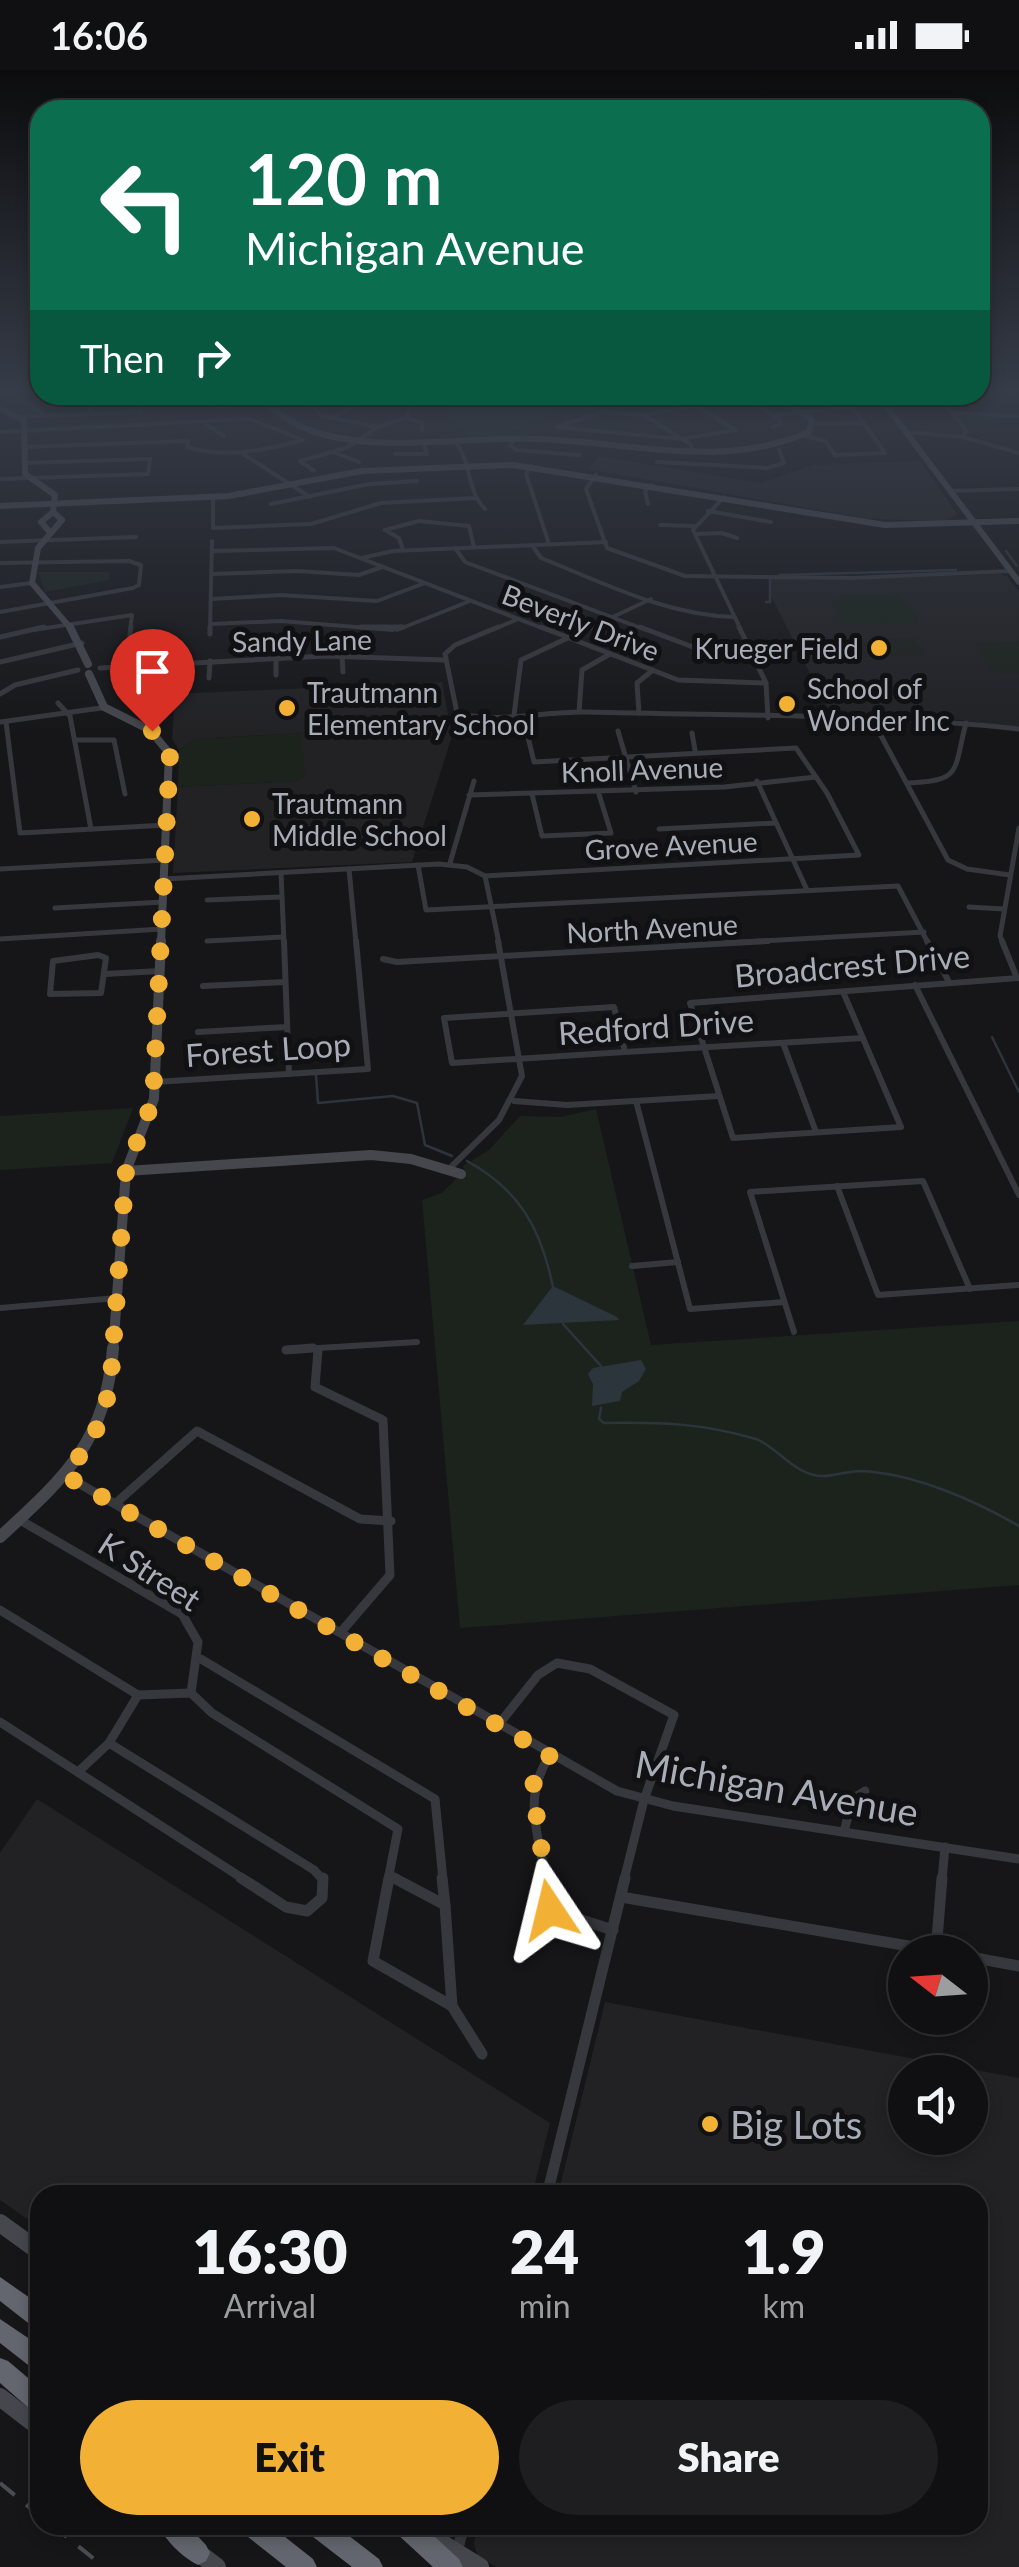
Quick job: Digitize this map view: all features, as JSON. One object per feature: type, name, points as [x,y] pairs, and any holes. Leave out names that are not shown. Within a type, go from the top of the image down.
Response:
[{"type":"highway","points":[[0,2288],[30,2310]]},
{"type":"highway","points":[[0,2330],[30,2352]]},
{"type":"highway","points":[[0,2369],[30,2394]]},
{"type":"highway","points":[[179,2535],[208,2560]]},
{"type":"highway","points":[[264,2535],[305,2567]]},
{"type":"highway","points":[[329,2535],[371,2567]]},
{"type":"highway","points":[[419,2535],[454,2559]]},
{"type":"main road","points":[[0,1537],[66,1476],[105,1410],[126,1171],[151,1109],[160,971],[168,748],[152,731],[101,708],[92,693],[82,643],[45,604],[32,583],[32,561],[48,530],[62,520],[54,504]]},
{"type":"main road","points":[[0,506],[54,508],[125,504]]},
{"type":"main road","points":[[765,504],[912,527],[979,527],[1019,522]]},
{"type":"main road","points":[[961,504],[1019,582]]},
{"type":"main road","points":[[965,509],[1008,523]]},
{"type":"main road","points":[[941,526],[960,519],[965,509]]},
{"type":"main road","points":[[988,539],[992,528],[1008,523]]},
{"type":"main road","points":[[912,527],[979,527]]},
{"type":"main road","points":[[78,670],[100,668]]},
{"type":"main road","points":[[0,2223],[30,2245]]},
{"type":"main road","points":[[0,2397],[30,2420]]},
{"type":"main road","points":[[425,2535],[454,2559],[480,2567]]},
{"type":"street","points":[[213,504],[212,528],[312,524],[388,504]]},
{"type":"street","points":[[480,504],[485,509]]},
{"type":"street","points":[[535,504],[548,544]]},
{"type":"street","points":[[591,504],[606,542],[617,554],[674,574],[852,578],[1011,571]]},
{"type":"street","points":[[660,525],[694,526],[717,504]]},
{"type":"street","points":[[708,511],[771,522]]},
{"type":"street","points":[[404,550],[400,538],[385,530],[419,521],[482,526]]},
{"type":"street","points":[[469,526],[474,547]]},
{"type":"street","points":[[694,526],[766,684],[768,718]]},
{"type":"street","points":[[696,534],[722,533],[737,538]]},
{"type":"street","points":[[0,542],[136,536]]},
{"type":"street","points":[[210,634],[212,541]]},
{"type":"street","points":[[362,558],[404,550],[606,542]]},
{"type":"street","points":[[532,545],[541,558],[650,598],[706,616],[734,617]]},
{"type":"street","name":"Beverly Drive","points":[[212,551],[324,547],[362,558],[653,670],[698,683],[766,684]]},
{"type":"street","points":[[455,548],[465,562],[706,652],[751,652]]},
{"type":"street","points":[[0,563],[128,560],[141,564],[136,586],[0,612]]},
{"type":"street","points":[[212,574],[298,571],[359,575],[382,566]]},
{"type":"street","points":[[0,587],[32,583]]},
{"type":"street","points":[[212,598],[281,595],[377,601],[425,583]]},
{"type":"street","points":[[514,715],[521,660],[650,598]]},
{"type":"street","points":[[211,624],[281,621],[396,630],[470,600]]},
{"type":"street","points":[[0,637],[132,615],[126,666]]},
{"type":"street","points":[[518,618],[456,645],[444,660],[457,712],[476,718],[579,712],[768,718],[914,717],[1019,730]]},
{"type":"street","points":[[0,662],[82,643]]},
{"type":"street","points":[[276,648],[276,675]]},
{"type":"street","points":[[579,712],[582,670],[610,654]]},
{"type":"street","points":[[342,655],[343,672]]},
{"type":"street","name":"Sandy Lane","points":[[100,668],[342,655],[408,664],[444,660]]},
{"type":"street","points":[[209,678],[210,661]]},
{"type":"street","points":[[0,694],[15,685],[78,670]]},
{"type":"street","points":[[639,713],[637,683],[653,670]]},
{"type":"street","points":[[58,703],[70,716],[91,829]]},
{"type":"street","points":[[101,708],[70,716],[3,722],[20,833],[167,825]]},
{"type":"street","points":[[872,719],[948,860],[966,869],[1010,875]]},
{"type":"street","points":[[907,784],[942,782],[952,775],[966,723]]},
{"type":"street","points":[[618,732],[636,792]]},
{"type":"street","points":[[692,733],[696,750]]},
{"type":"street","points":[[528,737],[534,762],[696,750],[796,748],[816,777]]},
{"type":"street","points":[[74,740],[114,740],[124,794]]},
{"type":"street","name":"Knoll Avenue","points":[[470,795],[636,792],[816,777]]},
{"type":"street","name":"Grove Avenue","points":[[486,876],[859,855],[816,777]]},
{"type":"street","points":[[450,864],[474,781]]},
{"type":"street","points":[[756,781],[807,890]]},
{"type":"street","points":[[532,794],[542,836],[611,832],[598,791]]},
{"type":"street","points":[[659,829],[776,823]]},
{"type":"street","points":[[1018,978],[1001,944],[1019,828]]},
{"type":"street","points":[[0,869],[165,860]]},
{"type":"street","points":[[164,879],[450,864],[486,876],[514,1013],[523,1080],[514,1101],[449,1169]]},
{"type":"street","points":[[418,865],[426,910],[898,886],[949,982]]},
{"type":"street","name":"Forest Loop","points":[[154,1082],[368,1068],[349,869]]},
{"type":"street","points":[[281,873],[289,1074]]},
{"type":"street","points":[[207,900],[281,896]]},
{"type":"street","points":[[55,908],[163,902]]},
{"type":"street","points":[[969,908],[1004,909]]},
{"type":"street","points":[[0,939],[162,929]]},
{"type":"street","name":"North Avenue","points":[[383,959],[397,962],[924,932]]},
{"type":"street","points":[[207,941],[283,938]]},
{"type":"street","points":[[103,956],[105,974],[104,988],[96,995],[50,994],[54,961],[60,958],[103,956]]},
{"type":"street","points":[[105,974],[160,971]]},
{"type":"street","name":"Broadcrest Drive","points":[[704,1048],[690,1003],[1018,978]]},
{"type":"street","points":[[203,986],[285,982]]},
{"type":"street","points":[[915,984],[1019,1194]]},
{"type":"street","points":[[704,1048],[732,1138],[901,1127],[844,994]]},
{"type":"street","points":[[514,1013],[614,1007],[625,1052]]},
{"type":"street","name":"Redford Drive","points":[[514,1013],[444,1018],[452,1063],[863,1038]]},
{"type":"street","points":[[198,1032],[287,1027]]},
{"type":"street","points":[[784,1043],[816,1132]]},
{"type":"street","points":[[514,1101],[548,1106],[719,1096]]},
{"type":"street","points":[[636,1101],[690,1309],[784,1302]]},
{"type":"street","points":[[126,1171],[371,1155],[461,1174]]},
{"type":"street","points":[[794,1332],[750,1192],[923,1181],[970,1289]]},
{"type":"street","points":[[837,1186],[878,1295],[1019,1285]]},
{"type":"street","points":[[632,1266],[678,1262]]},
{"type":"street","points":[[0,1308],[117,1298]]},
{"type":"street","points":[[286,1350],[417,1342]]},
{"type":"street","points":[[318,1350],[315,1386],[384,1420],[390,1574],[341,1632]]},
{"type":"street","points":[[116,1503],[197,1431],[360,1519],[390,1521]]},
{"type":"street","name":"Michigan Avenue","points":[[66,1476],[598,1782],[644,1800],[1019,1859]]},
{"type":"street","name":"K Street","points":[[20,1520],[182,1614],[199,1635],[201,1659],[191,1694]]},
{"type":"street","points":[[0,1610],[138,1695],[191,1694],[212,1713],[398,1828],[373,1961],[452,2006]]},
{"type":"street","points":[[201,1659],[435,1799],[452,2006],[482,2054]]},
{"type":"street","points":[[499,1724],[547,1667],[563,1661],[582,1664],[674,1715],[644,1800],[550,2185]]},
{"type":"street","points":[[78,1772],[109,1742],[138,1695]]},
{"type":"street","points":[[0,1722],[286,1907],[308,1910],[322,1898],[326,1886],[314,1870],[109,1742]]},
{"type":"street","points":[[550,1755],[534,1780],[533,1790],[550,1910],[614,1930]]},
{"type":"street","points":[[844,1832],[852,1799],[866,1791]]},
{"type":"street","points":[[941,1935],[945,1848]]},
{"type":"street","points":[[389,1875],[445,1905]]},
{"type":"street","points":[[621,1897],[888,1943]]},
{"type":"street","points":[[988,1960],[1019,1966]]},
{"type":"street","points":[[454,2559],[461,2535]]},
{"type":"shaded area","points":[[782,504],[950,504],[957,514],[945,521],[870,519]]},
{"type":"shaded area","points":[[38,572],[110,572],[109,580],[45,592]]},
{"type":"shaded area","points":[[1007,576],[1019,592],[1019,727],[914,715],[833,719],[769,592],[771,577],[846,580]]},
{"type":"shaded area","points":[[897,593],[915,610],[919,623],[843,625],[830,601],[841,595]]},
{"type":"shaded area","name":"Krueger Field","points":[[914,638],[924,654],[844,658],[835,642]]},
{"type":"shaded area","points":[[1019,641],[1019,673],[994,673],[974,644]]},
{"type":"shaded area","points":[[442,682],[452,736],[412,862],[173,873],[178,787],[297,781],[302,733],[196,739],[179,750],[172,739],[175,694]]},
{"type":"shaded area","points":[[302,733],[305,777],[297,781],[178,787],[179,750],[195,739]]},
{"type":"shaded area","points":[[133,1108],[112,1163],[0,1170],[0,1116]]},
{"type":"shaded area","points":[[596,1109],[651,1345],[1019,1321],[1019,1585],[460,1628],[422,1200],[442,1193],[465,1170],[463,1166],[489,1150],[520,1116],[561,1117]]},
{"type":"shaded area","points":[[553,1286],[617,1317],[619,1320],[523,1325]]},
{"type":"shaded area","points":[[641,1360],[646,1369],[639,1381],[622,1392],[620,1401],[592,1406],[593,1384],[588,1374],[593,1368]]},
{"type":"shaded area","points":[[37,1799],[550,2123],[534,2185],[30,2185],[30,2221],[0,2200],[0,1853]]},
{"type":"shaded area","points":[[605,2002],[894,2055],[888,2055],[888,2155],[988,2155],[988,2072],[1019,2078],[1019,2567],[497,2567],[478,2557],[475,2535],[988,2535],[988,2185],[560,2185]]},
{"type":"waterway","points":[[1006,551],[1017,566]]},
{"type":"waterway","points":[[779,575],[956,570]]},
{"type":"waterway","points":[[766,602],[770,602],[770,579]]},
{"type":"waterway","points":[[992,1037],[1019,1092]]},
{"type":"waterway","points":[[316,1075],[318,1103],[393,1096],[417,1103],[425,1145],[452,1156]]},
{"type":"waterway","points":[[467,1161],[501,1185],[525,1213],[542,1247],[553,1287]]},
{"type":"waterway","points":[[563,1324],[601,1366]]},
{"type":"waterway","points":[[601,1408],[599,1419],[604,1423],[681,1425],[756,1439],[814,1475],[860,1471],[922,1482],[1019,1526]]},
{"type":"railway","points":[[0,2483],[30,2508]]},
{"type":"railway","points":[[64,2535],[104,2567]]},
{"type":"place","name":"Krueger Field","points":[[879,648]]},
{"type":"place","name":"School of Wonder Inc","points":[[787,704]]},
{"type":"place","name":"Trautmann Elementary School","points":[[287,708]]},
{"type":"place","name":"Trautmann Middle School","points":[[252,819]]},
{"type":"place","name":"Big Lots","points":[[710,2124]]},
{"type":"route","points":[[152,731],[170,754],[154,1099],[126,1171],[110,1390],[95,1433],[66,1476],[550,1755],[534,1780],[533,1790],[550,1910]]}]
